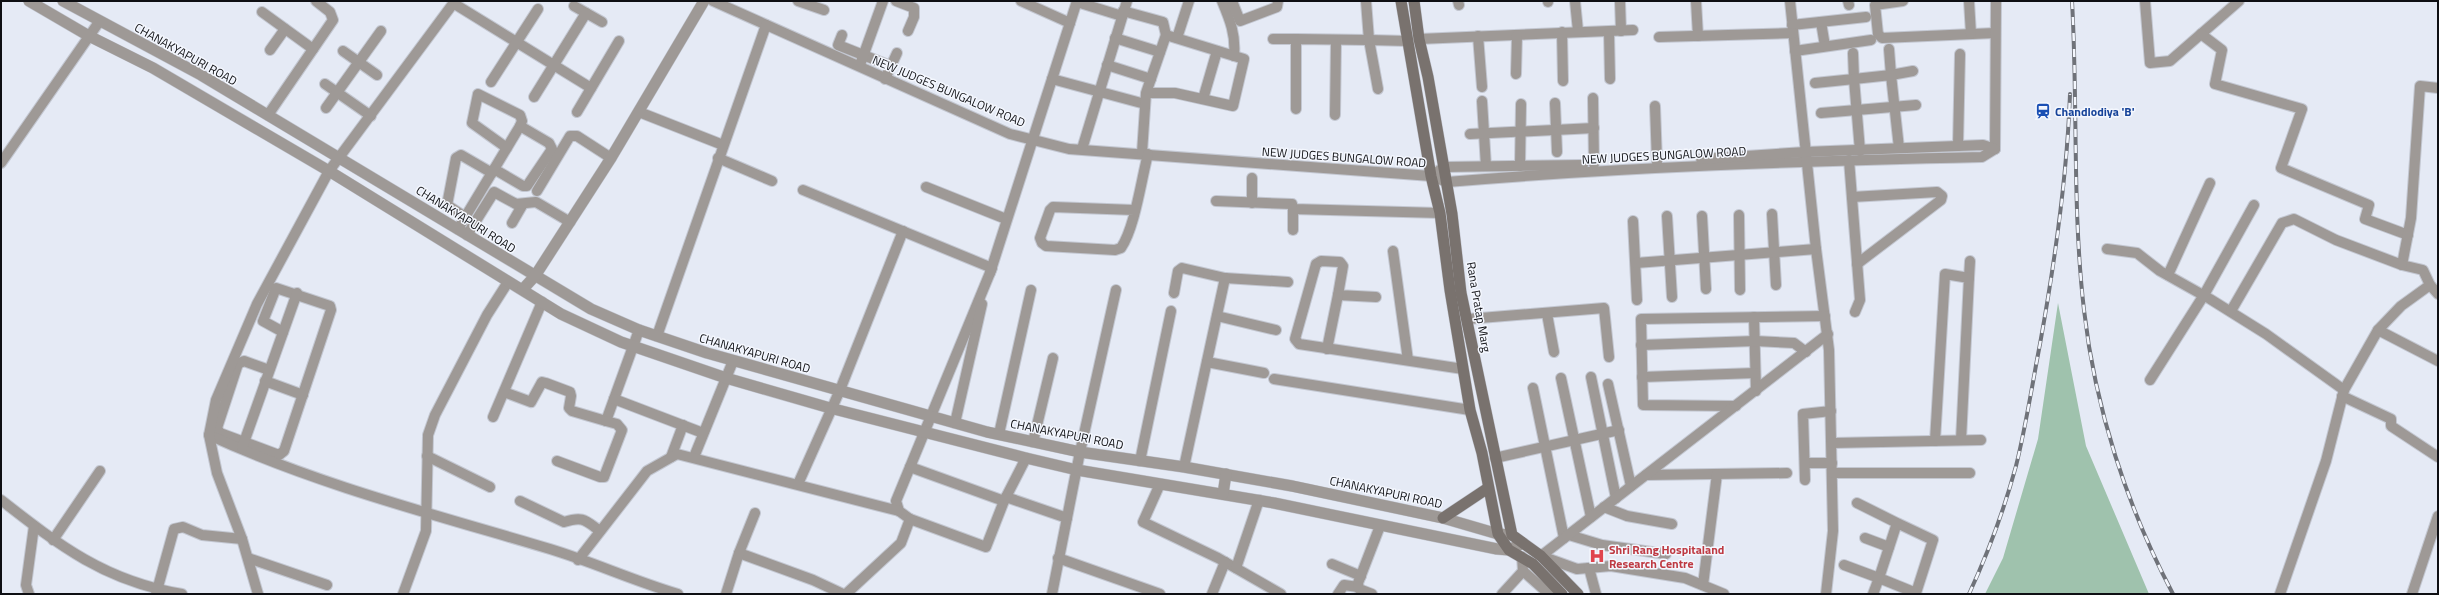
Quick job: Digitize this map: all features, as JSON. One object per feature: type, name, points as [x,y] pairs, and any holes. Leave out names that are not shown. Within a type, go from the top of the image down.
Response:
[{"type":"main road","name":"Rana Pratap Marg","points":[[1401,1],[1428,77],[1452,214],[1461,293],[1468,319],[1495,458],[1512,535]]},
{"type":"main road","name":"Rana Pratap Marg","points":[[1414,1],[1414,40],[1431,176],[1440,214],[1450,290],[1470,410],[1498,534],[1509,550],[1533,564],[1562,594]]},
{"type":"main road","points":[[1443,518],[1488,488]]},
{"type":"main road","points":[[1512,535],[1541,556],[1578,594]]},
{"type":"street","points":[[29,1],[89,36],[153,68],[329,171],[508,282],[523,289],[561,314],[633,346],[726,378],[830,408],[1077,470],[1259,500],[1380,526],[1509,550],[1523,543]]},
{"type":"street","name":"CHANAKYAPURI ROAD","points":[[63,1],[99,22],[201,75],[268,114],[591,309],[639,330],[733,361],[998,434],[1080,452],[1226,474],[1443,518],[1498,534],[1512,535]]},
{"type":"street","points":[[268,114],[333,17],[330,12],[316,1]]},
{"type":"street","points":[[523,289],[535,276],[611,158],[704,1]]},
{"type":"street","name":"NEW JUDGES BUNGALOW ROAD","points":[[713,1],[1010,134],[1069,149],[1431,176],[1446,182],[1567,172],[1806,157],[1849,160],[1982,157],[1995,149]]},
{"type":"street","points":[[798,1],[824,10]]},
{"type":"street","points":[[859,67],[883,1]]},
{"type":"street","points":[[896,1],[914,8],[914,18],[908,31]]},
{"type":"street","points":[[1021,1],[1070,23]]},
{"type":"street","points":[[955,423],[973,337],[1006,219],[1077,1],[1124,9],[1164,22],[1166,35],[1145,99],[1145,154],[1134,210],[1126,241],[1121,248],[1115,250],[1046,246],[1042,243],[1040,238],[1050,210],[1053,207],[1134,210]]},
{"type":"street","points":[[1177,38],[1189,1]]},
{"type":"street","points":[[1222,1],[1231,23],[1236,41],[1234,56]]},
{"type":"street","points":[[1232,1],[1240,21],[1277,8],[1278,1]]},
{"type":"street","points":[[1366,1],[1369,40],[1378,89]]},
{"type":"street","points":[[1575,1],[1578,31]]},
{"type":"street","points":[[1620,1],[1621,31]]},
{"type":"street","points":[[1696,1],[1698,36]]},
{"type":"street","points":[[1790,1],[1816,249],[1828,334],[1833,468],[1833,531],[1826,594]]},
{"type":"street","points":[[1903,1],[1875,5],[1878,34],[1882,38],[1995,33]]},
{"type":"street","points":[[1969,1],[1971,34]]},
{"type":"street","points":[[1431,176],[1444,166],[1520,166],[1806,157],[1899,148],[1983,145],[1995,149],[1996,1]]},
{"type":"street","points":[[2145,1],[2150,63],[2170,60],[2239,1]]},
{"type":"street","points":[[258,594],[242,539],[217,473],[209,435],[216,400],[257,304],[329,171],[341,158],[454,2],[591,88]]},
{"type":"street","points":[[574,6],[602,22]]},
{"type":"street","points":[[491,82],[538,9]]},
{"type":"street","points":[[1082,149],[1124,9]]},
{"type":"street","points":[[262,12],[313,49]]},
{"type":"street","points":[[534,97],[586,13]]},
{"type":"street","points":[[1659,37],[1698,36],[1793,29],[1821,22],[1866,17]]},
{"type":"street","points":[[1,163],[99,22]]},
{"type":"street","points":[[1821,22],[1824,46]]},
{"type":"street","points":[[656,336],[766,25]]},
{"type":"street","points":[[270,50],[285,29]]},
{"type":"street","points":[[1273,39],[1336,41],[1414,40],[1578,31],[1609,32],[1633,30]]},
{"type":"street","points":[[326,108],[381,31]]},
{"type":"street","points":[[1562,32],[1563,81]]},
{"type":"street","points":[[1609,32],[1610,79]]},
{"type":"street","points":[[2200,34],[2218,45],[2222,50],[2216,84],[2302,110],[2280,169],[2369,205],[2365,219],[2408,235]]},
{"type":"street","points":[[833,55],[842,35]]},
{"type":"street","points":[[1052,79],[1099,92],[1145,99],[1175,93],[1233,106],[1244,59],[1166,35]]},
{"type":"street","points":[[1516,74],[1517,35]]},
{"type":"street","points":[[1478,36],[1482,87]]},
{"type":"street","points":[[1115,38],[1160,52]]},
{"type":"street","points":[[1296,39],[1296,109]]},
{"type":"street","points":[[1795,51],[1871,40]]},
{"type":"street","points":[[577,112],[619,41]]},
{"type":"street","points":[[1335,115],[1336,41]]},
{"type":"street","points":[[838,45],[891,66]]},
{"type":"street","points":[[1889,49],[1899,148]]},
{"type":"street","points":[[342,51],[377,74]]},
{"type":"street","points":[[1203,99],[1217,51]]},
{"type":"street","points":[[885,79],[897,53]]},
{"type":"street","points":[[1854,53],[1854,79],[1860,151]]},
{"type":"street","points":[[1958,146],[1960,54]]},
{"type":"street","points":[[1107,65],[1151,79]]},
{"type":"street","points":[[1815,82],[1891,75],[1913,71]]},
{"type":"street","points":[[325,84],[371,116]]},
{"type":"street","points":[[2402,265],[2411,218],[2420,86],[2438,88]]},
{"type":"street","points":[[463,232],[466,217],[493,171],[507,148],[520,126],[522,121],[520,115],[478,94],[476,97],[472,123],[507,148]]},
{"type":"street","points":[[1593,98],[1594,164]]},
{"type":"street","points":[[1482,101],[1486,166]]},
{"type":"street","points":[[1555,103],[1557,152]]},
{"type":"street","points":[[1520,104],[1520,166]]},
{"type":"street","points":[[1821,113],[1896,108],[1916,105]]},
{"type":"street","points":[[1655,106],[1657,162]]},
{"type":"street","points":[[639,112],[723,145]]},
{"type":"street","points":[[466,217],[447,204],[456,158],[462,155],[523,186],[527,186],[552,149],[549,143],[520,126]]},
{"type":"street","points":[[1470,134],[1556,128],[1594,128]]},
{"type":"street","points":[[537,191],[570,136],[576,136],[611,158]]},
{"type":"street","points":[[718,158],[772,181]]},
{"type":"street","points":[[1849,160],[1860,300],[1854,312]]},
{"type":"street","points":[[1252,178],[1252,202]]},
{"type":"street","points":[[2168,276],[2210,183]]},
{"type":"street","points":[[926,187],[1006,219]]},
{"type":"street","points":[[803,190],[992,268]]},
{"type":"street","points":[[463,232],[494,192],[516,204],[536,202],[570,222]]},
{"type":"street","points":[[1852,197],[1937,192],[1942,196],[1940,200],[1857,264]]},
{"type":"street","points":[[1216,201],[1292,204],[1293,230]]},
{"type":"street","points":[[512,223],[523,204]]},
{"type":"street","points":[[2150,380],[2204,295],[2254,205]]},
{"type":"street","points":[[1293,208],[1440,214]]},
{"type":"street","points":[[1772,214],[1776,285]]},
{"type":"street","points":[[1668,216],[1672,297]]},
{"type":"street","points":[[1702,216],[1706,289]]},
{"type":"street","points":[[1738,216],[1740,290]]},
{"type":"street","points":[[2231,311],[2282,223],[2294,218],[2336,240],[2402,265],[2423,270],[2430,285],[2438,294]]},
{"type":"street","points":[[1633,221],[1637,300]]},
{"type":"street","points":[[798,484],[830,408],[840,390],[903,231]]},
{"type":"street","points":[[1636,262],[1816,249]]},
{"type":"street","points":[[2107,249],[2137,253],[2168,276],[2231,311],[2266,334],[2343,393],[2391,419],[2391,426],[2438,458]]},
{"type":"street","points":[[1393,251],[1408,360]]},
{"type":"street","points":[[1327,349],[1343,266],[1340,262],[1321,261],[1316,264],[1295,339],[1298,344],[1327,349],[1408,360],[1463,369]]},
{"type":"street","points":[[1962,440],[1970,261]]},
{"type":"street","points":[[899,511],[896,501],[992,268]]},
{"type":"street","points":[[1174,294],[1178,271],[1182,268],[1225,278],[1288,282]]},
{"type":"street","points":[[1935,440],[1943,283],[1945,274],[1969,278]]},
{"type":"street","points":[[1184,467],[1225,278]]},
{"type":"street","points":[[403,594],[426,531],[428,435],[435,415],[488,315],[508,282]]},
{"type":"street","points":[[2280,594],[2326,462],[2343,393],[2378,330],[2401,306],[2430,285]]},
{"type":"street","points":[[209,435],[242,446],[279,455],[282,453],[331,310],[328,304],[280,287],[274,289],[262,318],[265,324],[283,332]]},
{"type":"street","points":[[998,434],[1031,290]]},
{"type":"street","points":[[1052,594],[1080,452],[1116,290]]},
{"type":"street","points":[[242,446],[297,293]]},
{"type":"street","points":[[1338,295],[1376,297]]},
{"type":"street","points":[[493,417],[542,302]]},
{"type":"street","points":[[1468,319],[1547,314],[1604,308],[1609,357]]},
{"type":"street","points":[[1140,461],[1171,311]]},
{"type":"street","points":[[1547,314],[1554,352]]},
{"type":"street","points":[[1217,316],[1276,330]]},
{"type":"street","points":[[1736,406],[1643,405],[1641,319],[1825,316]]},
{"type":"street","points":[[1754,317],[1756,391]]},
{"type":"street","points":[[606,421],[639,330]]},
{"type":"street","points":[[2378,330],[2438,361]]},
{"type":"street","points":[[1541,556],[1828,334]]},
{"type":"street","points":[[1641,346],[1755,341],[1794,343],[1806,352]]},
{"type":"street","points":[[1033,442],[1053,358]]},
{"type":"street","points":[[269,370],[244,361],[238,364],[217,428],[220,433],[258,457],[426,513],[552,550],[636,582],[678,594]]},
{"type":"street","points":[[694,457],[733,361]]},
{"type":"street","points":[[1207,362],[1264,373]]},
{"type":"street","points":[[1642,378],[1755,373]]},
{"type":"street","points":[[1591,377],[1616,498]]},
{"type":"street","points":[[1561,378],[1591,517]]},
{"type":"street","points":[[1274,379],[1470,410]]},
{"type":"street","points":[[266,381],[303,395]]},
{"type":"street","points":[[504,392],[531,402],[542,382],[546,383],[570,392],[571,396],[569,408],[572,411],[618,424],[622,430],[604,477],[600,478],[557,461]]},
{"type":"street","points":[[1608,384],[1631,486]]},
{"type":"street","points":[[1533,388],[1544,447],[1566,537]]},
{"type":"street","points":[[614,399],[704,433]]},
{"type":"street","points":[[1805,480],[1806,464],[1803,414],[1831,411]]},
{"type":"street","points":[[671,457],[683,425]]},
{"type":"street","points":[[1495,458],[1619,430]]},
{"type":"street","points":[[1832,443],[1981,440]]},
{"type":"street","points":[[578,560],[647,471],[677,454],[694,457],[899,511],[910,519],[986,547],[1005,499],[1026,458]]},
{"type":"street","points":[[428,456],[490,487]]},
{"type":"street","points":[[1806,464],[1833,468],[1970,473]]},
{"type":"street","points":[[910,467],[1067,518]]},
{"type":"street","points":[[53,540],[100,470]]},
{"type":"street","points":[[1646,475],[1787,473]]},
{"type":"street","points":[[1223,494],[1226,474]]},
{"type":"street","points":[[1703,585],[1717,474]]},
{"type":"street","points":[[1160,484],[1143,522],[1225,562],[1281,594]]},
{"type":"street","points":[[1,500],[78,558],[157,592],[182,594]]},
{"type":"street","points":[[1236,568],[1259,500]]},
{"type":"street","points":[[520,501],[564,522],[577,518],[584,519],[600,531]]},
{"type":"street","points":[[1844,565],[1916,593],[1933,540],[1857,503]]},
{"type":"street","points":[[1604,507],[1627,516],[1672,524]]},
{"type":"street","points":[[726,594],[739,553],[755,513]]},
{"type":"street","points":[[2412,594],[2438,516]]},
{"type":"street","points":[[739,553],[813,580],[844,594],[901,543],[910,519]]},
{"type":"street","points":[[1873,594],[1897,523]]},
{"type":"street","points":[[29,594],[26,585],[34,526]]},
{"type":"street","points":[[1358,587],[1380,526]]},
{"type":"street","points":[[157,592],[174,529],[183,527],[202,535],[242,539]]},
{"type":"street","points":[[1566,537],[1602,545],[1666,554]]},
{"type":"street","points":[[1865,538],[1889,547]]},
{"type":"street","points":[[1541,556],[1577,569],[1611,566],[1685,578],[1724,594]]},
{"type":"street","points":[[1522,557],[1523,571],[1549,594]]},
{"type":"street","points":[[248,558],[327,585]]},
{"type":"street","points":[[1058,558],[1160,594]]},
{"type":"street","points":[[1212,594],[1225,562]]},
{"type":"street","points":[[1332,564],[1361,576]]},
{"type":"street","points":[[1589,568],[1596,594]]},
{"type":"street","points":[[1502,594],[1523,571]]},
{"type":"street","points":[[1338,594],[1344,584],[1358,587],[1372,594]]},
{"type":"green space","points":[[2058,303],[2086,446],[2149,594],[1985,594],[2003,558],[2038,439]]},
{"type":"railway","points":[[2072,1],[2078,233],[2080,271],[2089,347],[2096,383],[2115,456],[2141,527],[2173,594]]},
{"type":"railway","points":[[1969,594],[1983,563],[2001,515],[2016,466],[2023,436],[2055,251],[2063,189],[2070,94]]},
{"type":"place","name":"Chandlodiya 'B'","points":[[2043,111]]},
{"type":"place","name":"Shri Rang Hospitaland Research Centre","points":[[1597,556]]}]
